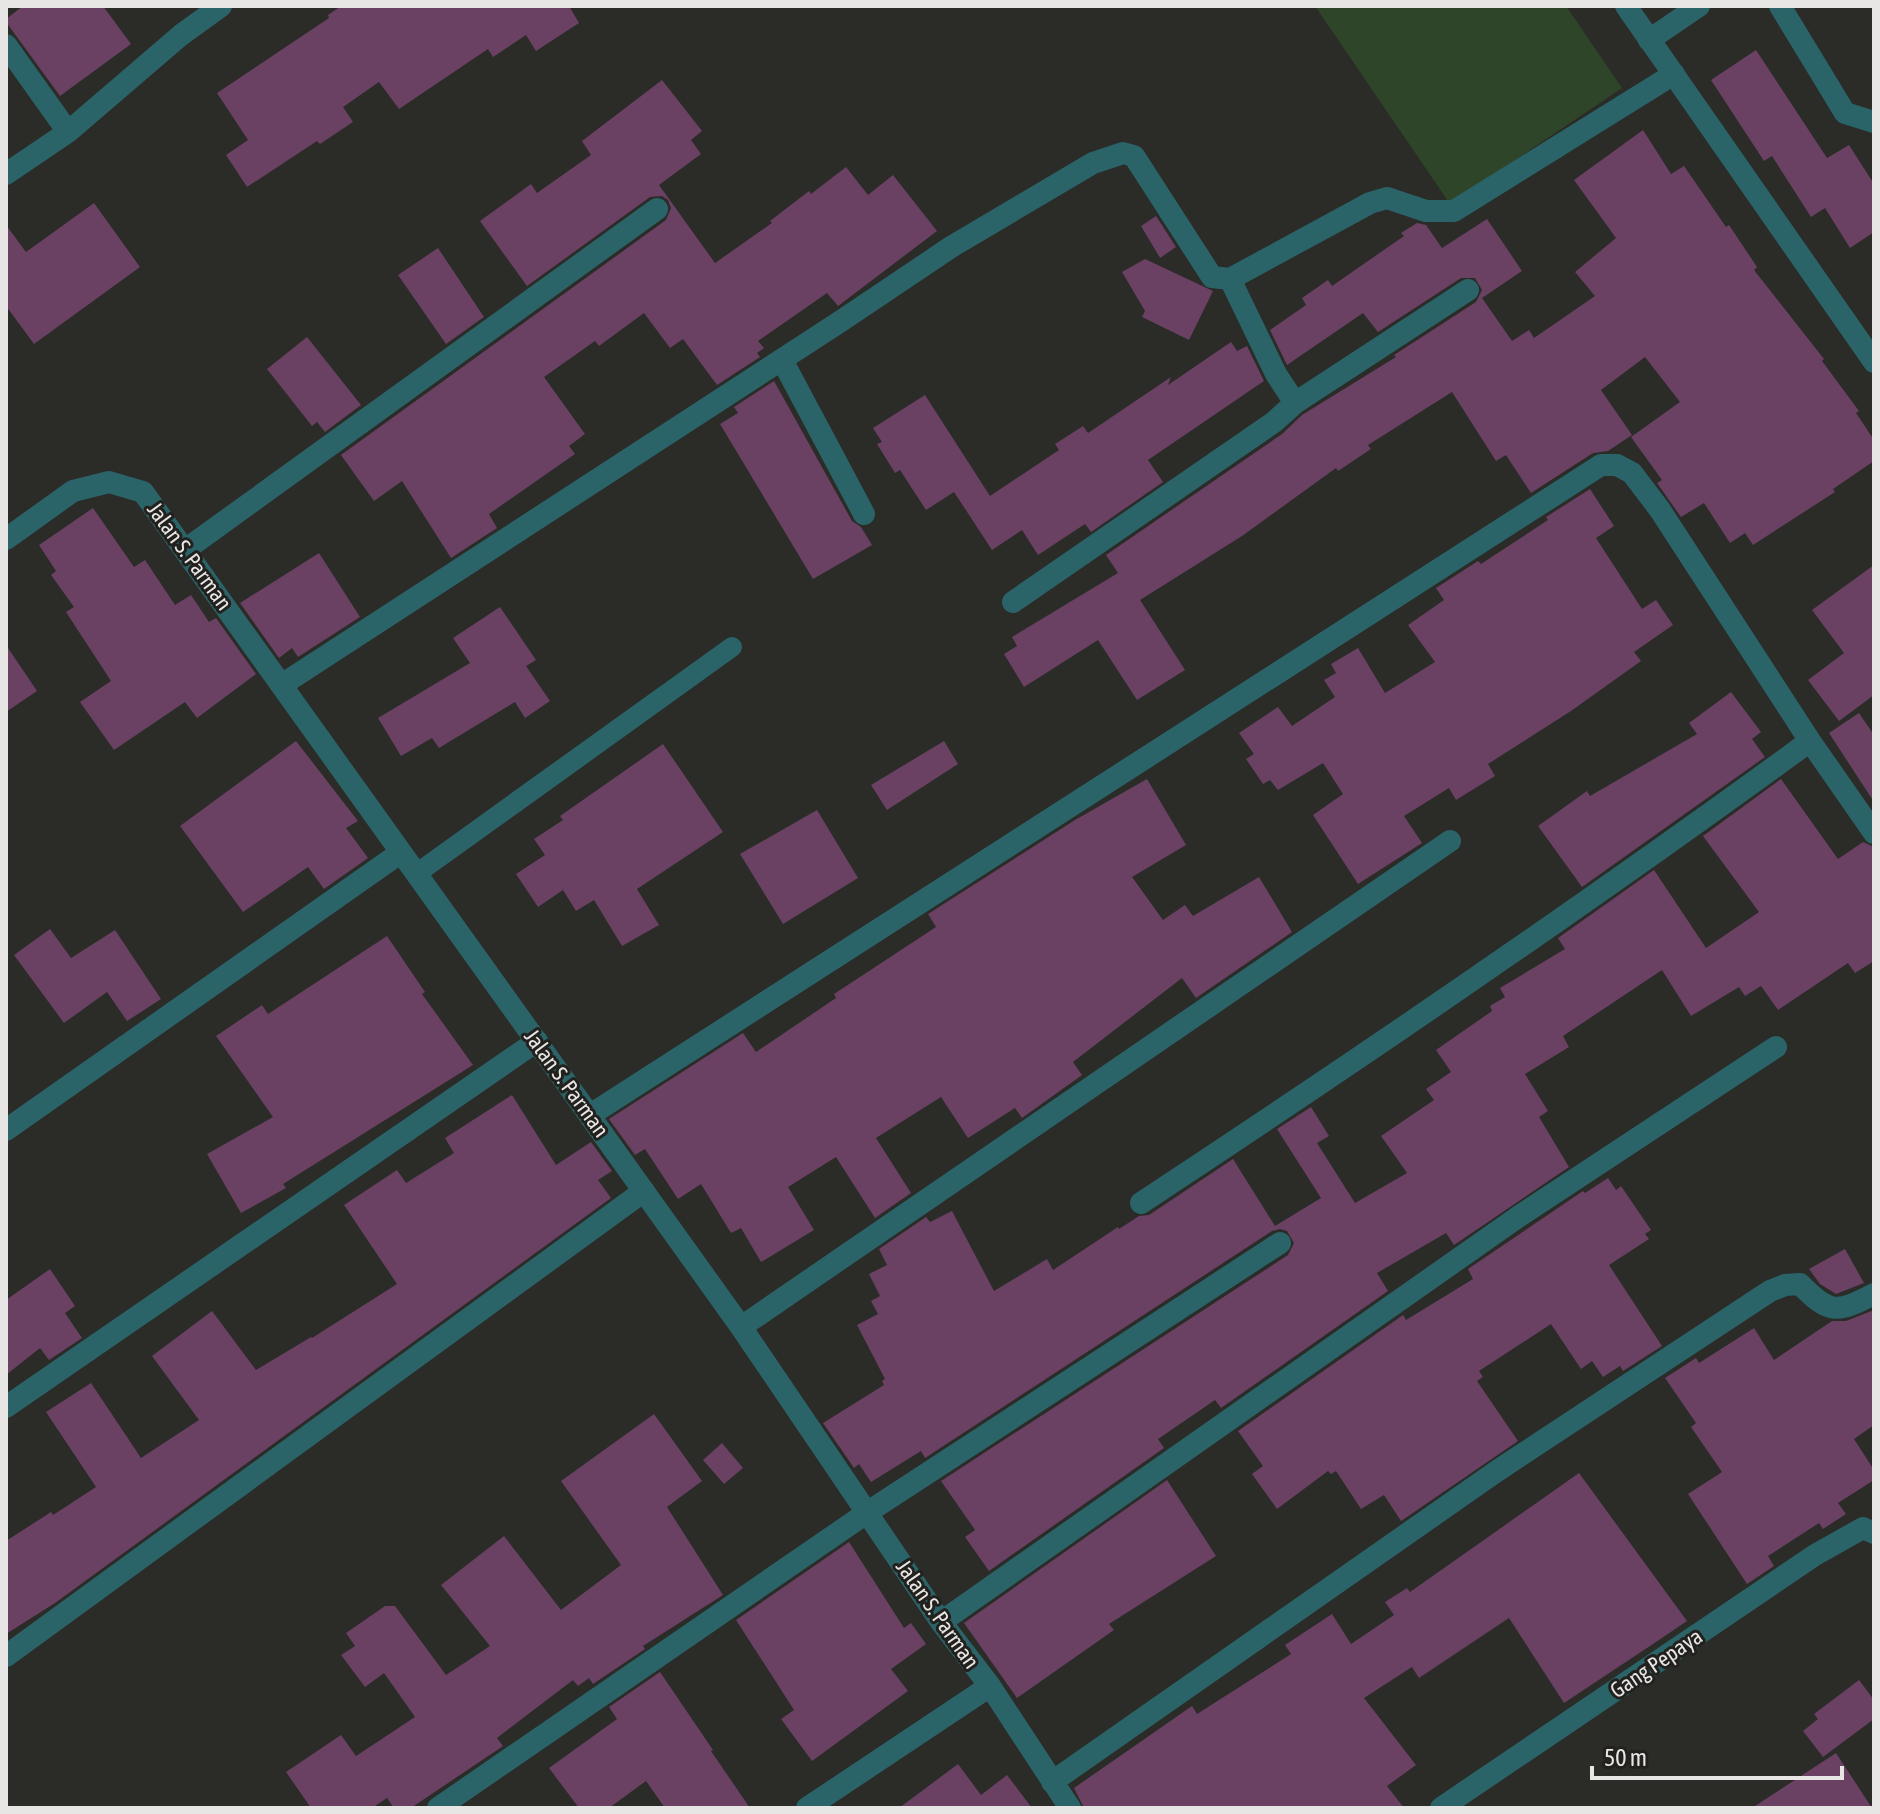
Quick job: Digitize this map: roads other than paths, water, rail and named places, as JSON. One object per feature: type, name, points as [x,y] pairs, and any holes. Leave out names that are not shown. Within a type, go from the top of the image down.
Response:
[{"type":"street","points":[[6,174],[68,132],[181,35],[221,6]]},
{"type":"street","points":[[1626,6],[1874,362]]},
{"type":"street","points":[[1649,40],[1699,6]]},
{"type":"street","points":[[1780,6],[1845,113],[1874,122]]},
{"type":"street","points":[[6,45],[68,132]]},
{"type":"street","points":[[283,684],[951,247],[1093,163],[1123,153],[1134,156],[1212,277],[1230,279],[1370,203],[1387,198],[1426,211],[1454,211],[1674,74]]},
{"type":"street","points":[[185,550],[657,209]]},
{"type":"street","points":[[1230,279],[1276,374],[1295,403]]},
{"type":"street","points":[[1013,602],[1274,422],[1295,403],[1468,290]]},
{"type":"street","points":[[782,360],[864,514]]},
{"type":"street","points":[[590,1115],[1601,465],[1617,465],[1632,473],[1660,510],[1810,741],[1874,833]]},
{"type":"street","name":"Jalan S. Parman","points":[[6,539],[73,491],[109,482],[143,492],[741,1327],[941,1622],[990,1686],[1070,1808]]},
{"type":"street","points":[[1141,1203],[1358,1059],[1810,741]]},
{"type":"street","points":[[741,1327],[1450,841]]},
{"type":"street","points":[[6,1130],[400,853]]},
{"type":"street","points":[[6,1407],[537,1041]]},
{"type":"street","points":[[941,1622],[1518,1217],[1776,1047]]},
{"type":"street","points":[[6,1656],[644,1191]]},
{"type":"street","points":[[438,1808],[868,1512],[1280,1243]]},
{"type":"street","points":[[1052,1782],[1497,1471],[1770,1291],[1785,1285],[1800,1284],[1820,1304],[1832,1308],[1847,1308],[1874,1294]]},
{"type":"street","name":"Gang Pepaya","points":[[1441,1808],[1815,1555],[1863,1528],[1874,1533]]},
{"type":"street","points":[[807,1808],[990,1686]]},
{"type":"lane","points":[[416,874],[732,647]]}]
